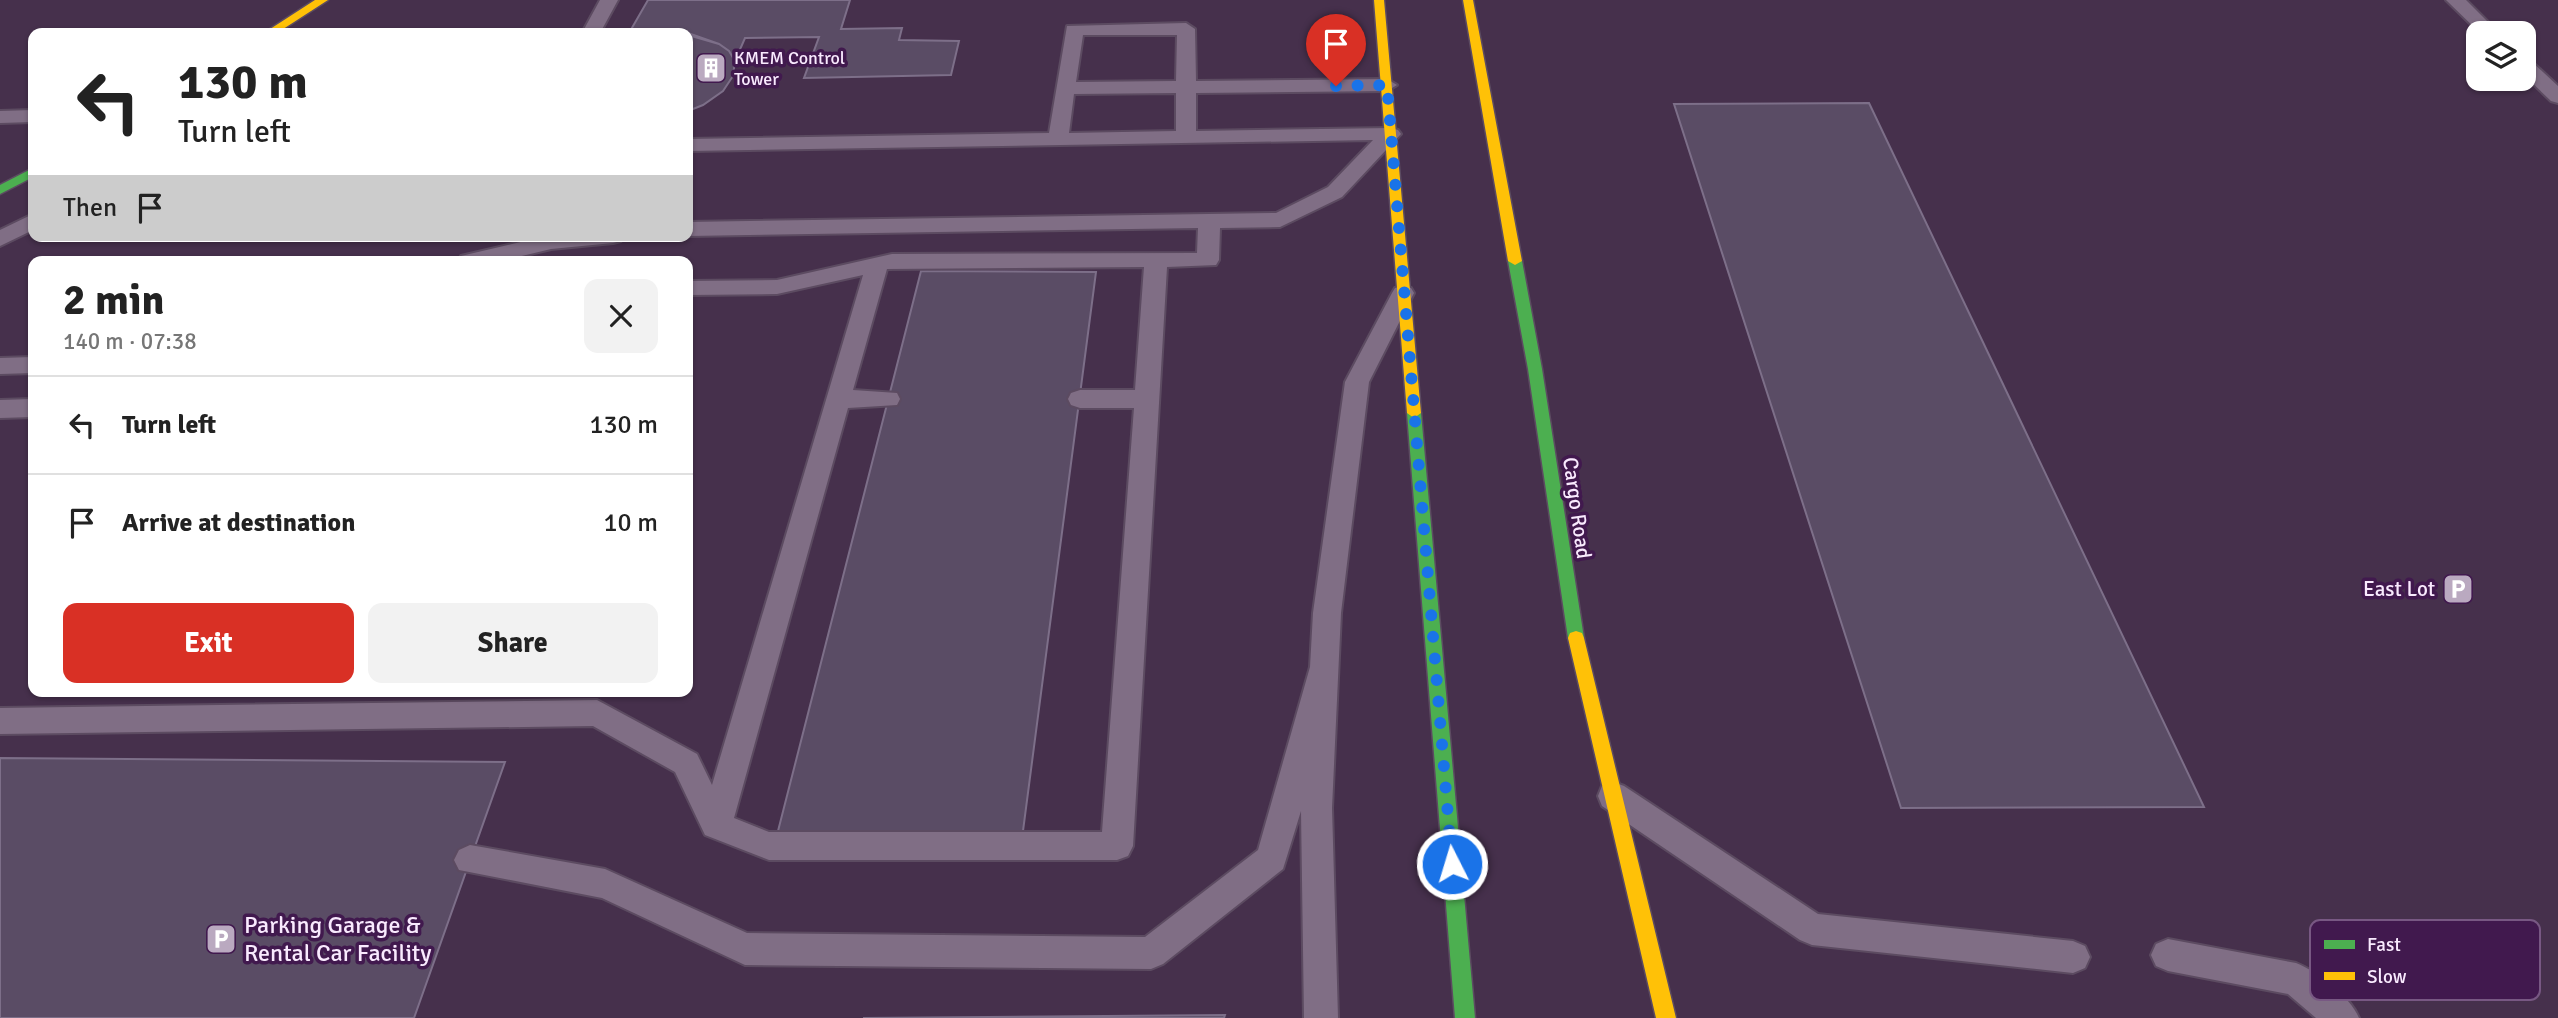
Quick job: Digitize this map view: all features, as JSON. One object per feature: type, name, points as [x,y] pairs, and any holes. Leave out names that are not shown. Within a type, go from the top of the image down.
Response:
[{"type":"main road","points":[[278,28],[323,0]]},
{"type":"main road","points":[[1379,0],[1461,968]]},
{"type":"main road","name":"Cargo Road","points":[[1468,0],[1535,369],[1572,620],[1666,1018]]},
{"type":"main road","points":[[0,190],[28,175]]},
{"type":"lane","points":[[594,28],[609,0]]},
{"type":"lane","points":[[2455,0],[2477,21]]},
{"type":"lane","points":[[1058,139],[1074,30],[1186,29],[1186,138]]},
{"type":"lane","points":[[2536,76],[2558,97]]},
{"type":"lane","points":[[1065,88],[1387,85]]},
{"type":"lane","points":[[0,117],[28,116]]},
{"type":"lane","points":[[693,145],[1391,135]]},
{"type":"lane","points":[[693,229],[1280,219],[1335,192],[1391,135]]},
{"type":"lane","points":[[693,288],[776,288],[892,261],[1208,260],[1209,220]]},
{"type":"lane","points":[[0,239],[28,224]]},
{"type":"lane","points":[[491,256],[551,242]]},
{"type":"lane","points":[[0,721],[597,713],[686,763],[716,825],[769,846],[1116,846],[1157,260]]},
{"type":"lane","points":[[716,825],[877,265]]},
{"type":"lane","points":[[1321,1018],[1316,808],[1327,613],[1357,383],[1403,293]]},
{"type":"lane","points":[[0,366],[28,366]]},
{"type":"lane","points":[[839,399],[888,399]]},
{"type":"lane","points":[[1080,399],[1147,399]]},
{"type":"lane","points":[[0,409],[28,408]]},
{"type":"lane","points":[[470,860],[605,884],[745,949],[1151,953],[1272,859],[1324,667]]},
{"type":"lane","points":[[1613,796],[1812,929],[2073,957]]},
{"type":"lane","points":[[2168,955],[2297,979],[2310,990]]},
{"type":"lane","points":[[1461,968],[1463,1018]]},
{"type":"lane","points":[[2321,1000],[2342,1018]]},
{"type":"building","points":[[648,0],[850,0],[841,29],[902,28],[899,40],[959,41],[951,75],[804,78],[819,37],[745,38],[735,61],[729,51],[719,44],[693,35],[693,28],[632,28]]},
{"type":"building","name":"KMEM Control Tower","points":[[693,36],[719,44],[729,51],[735,61],[733,76],[723,91],[693,109]]},
{"type":"building","points":[[1869,103],[2204,807],[1901,808],[1674,104]]},
{"type":"building","points":[[921,271],[1096,272],[1023,831],[778,831]]},
{"type":"building","name":"Parking Garage & Rental Car Facility","points":[[0,758],[505,762],[414,1018],[0,1018]]},
{"type":"building","points":[[1225,1015],[1224,1018],[863,1018]]},
{"type":"traffic: fast","points":[[0,190],[28,175]]},
{"type":"traffic: fast","points":[[1515,261],[1535,369],[1576,638]]},
{"type":"traffic: fast","points":[[1414,413],[1465,1018]]},
{"type":"traffic: slow","points":[[278,28],[323,0]]},
{"type":"traffic: slow","points":[[1379,0],[1414,413]]},
{"type":"traffic: slow","points":[[1468,0],[1515,261]]},
{"type":"traffic: slow","points":[[1576,638],[1666,1018]]},
{"type":"place","name":"KMEM Control Tower","points":[[711,68]]},
{"type":"place","name":"East Lot","points":[[2458,589]]},
{"type":"place","name":"Parking Garage & Rental Car Facility","points":[[221,939]]},
{"type":"route","points":[[1336,86],[1387,85],[1452,864]]}]
